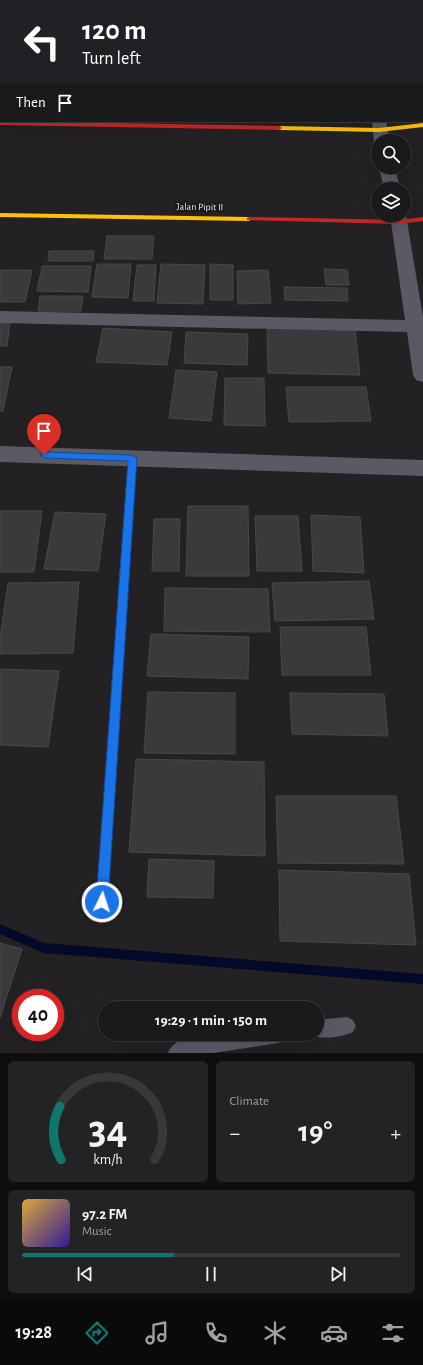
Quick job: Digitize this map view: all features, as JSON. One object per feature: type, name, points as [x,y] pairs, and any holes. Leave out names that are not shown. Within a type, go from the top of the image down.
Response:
[{"type":"street","points":[[0,123],[380,131],[423,125]]},
{"type":"street","name":"Jalan Pipit II","points":[[0,214],[371,219]]},
{"type":"street","name":"Jalan Pipit II","points":[[411,219],[423,219]]},
{"type":"street","points":[[399,222],[423,375]]},
{"type":"street","points":[[0,317],[415,326]]},
{"type":"street","points":[[0,454],[423,468]]},
{"type":"street","points":[[101,918],[132,458]]},
{"type":"lane","points":[[324,1028],[347,1026]]},
{"type":"lane","points":[[177,1053],[185,1048],[232,1041]]},
{"type":"building","points":[[107,236],[154,236],[152,259],[104,259]]},
{"type":"building","points":[[49,251],[94,251],[93,261],[48,261]]},
{"type":"building","points":[[97,264],[131,264],[128,298],[92,297]]},
{"type":"building","points":[[161,264],[205,265],[203,304],[157,303]]},
{"type":"building","points":[[210,264],[233,265],[233,300],[210,300]]},
{"type":"building","points":[[137,265],[156,265],[154,301],[133,301]]},
{"type":"building","points":[[42,266],[91,266],[88,292],[37,291]]},
{"type":"building","points":[[324,269],[347,270],[349,285],[326,285]]},
{"type":"building","points":[[0,270],[32,270],[25,302],[0,302]]},
{"type":"building","points":[[268,270],[271,303],[238,304],[237,271]]},
{"type":"building","points":[[284,287],[347,288],[348,301],[285,300]]},
{"type":"building","points":[[40,296],[83,296],[81,311],[38,311]]},
{"type":"building","points":[[10,323],[7,346],[0,346],[0,324]]},
{"type":"building","points":[[267,327],[355,329],[360,375],[268,373]]},
{"type":"building","points":[[103,328],[172,332],[167,365],[96,362]]},
{"type":"building","points":[[186,332],[248,334],[247,365],[184,363]]},
{"type":"building","points":[[0,367],[12,367],[3,411],[0,411]]},
{"type":"building","points":[[176,370],[217,372],[211,421],[169,418]]},
{"type":"building","points":[[225,378],[264,378],[265,426],[224,425]]},
{"type":"building","points":[[286,387],[366,387],[371,421],[289,422]]},
{"type":"building","points":[[188,506],[248,506],[249,576],[186,576]]},
{"type":"building","points":[[0,511],[42,511],[34,572],[0,572]]},
{"type":"building","points":[[55,512],[106,514],[98,571],[44,569]]},
{"type":"building","points":[[311,515],[360,517],[364,573],[313,571]]},
{"type":"building","points":[[255,516],[298,516],[302,571],[257,571]]},
{"type":"building","points":[[154,519],[180,519],[179,571],[152,571]]},
{"type":"building","points":[[369,581],[374,619],[275,621],[272,583]]},
{"type":"building","points":[[79,582],[73,653],[0,654],[0,638],[8,583]]},
{"type":"building","points":[[165,588],[268,589],[270,632],[164,631]]},
{"type":"building","points":[[280,627],[366,627],[371,675],[282,675]]},
{"type":"building","points":[[151,634],[249,637],[248,679],[147,676]]},
{"type":"building","points":[[0,669],[59,671],[48,747],[0,745]]},
{"type":"building","points":[[148,692],[235,693],[235,754],[144,753]]},
{"type":"building","points":[[290,693],[384,694],[388,736],[292,734]]},
{"type":"building","points":[[136,759],[264,762],[265,856],[129,852]]},
{"type":"building","points":[[276,796],[396,796],[404,864],[278,863]]},
{"type":"building","points":[[149,859],[214,861],[213,898],[147,897]]},
{"type":"building","points":[[279,870],[409,874],[416,945],[280,941]]},
{"type":"building","points":[[0,943],[22,949],[0,1018]]},
{"type":"waterway","points":[[0,929],[44,948],[423,979]]},
{"type":"traffic: fast","points":[[120,639],[132,458]]},
{"type":"traffic: slow","points":[[279,128],[379,130],[423,125]]},
{"type":"traffic: slow","points":[[0,215],[249,219]]},
{"type":"traffic: jam","points":[[0,123],[279,128]]},
{"type":"traffic: jam","points":[[249,219],[399,222],[423,219]]},
{"type":"traffic: jam","points":[[101,918],[120,639]]},
{"type":"route","points":[[44,455],[132,458],[102,902]]}]
